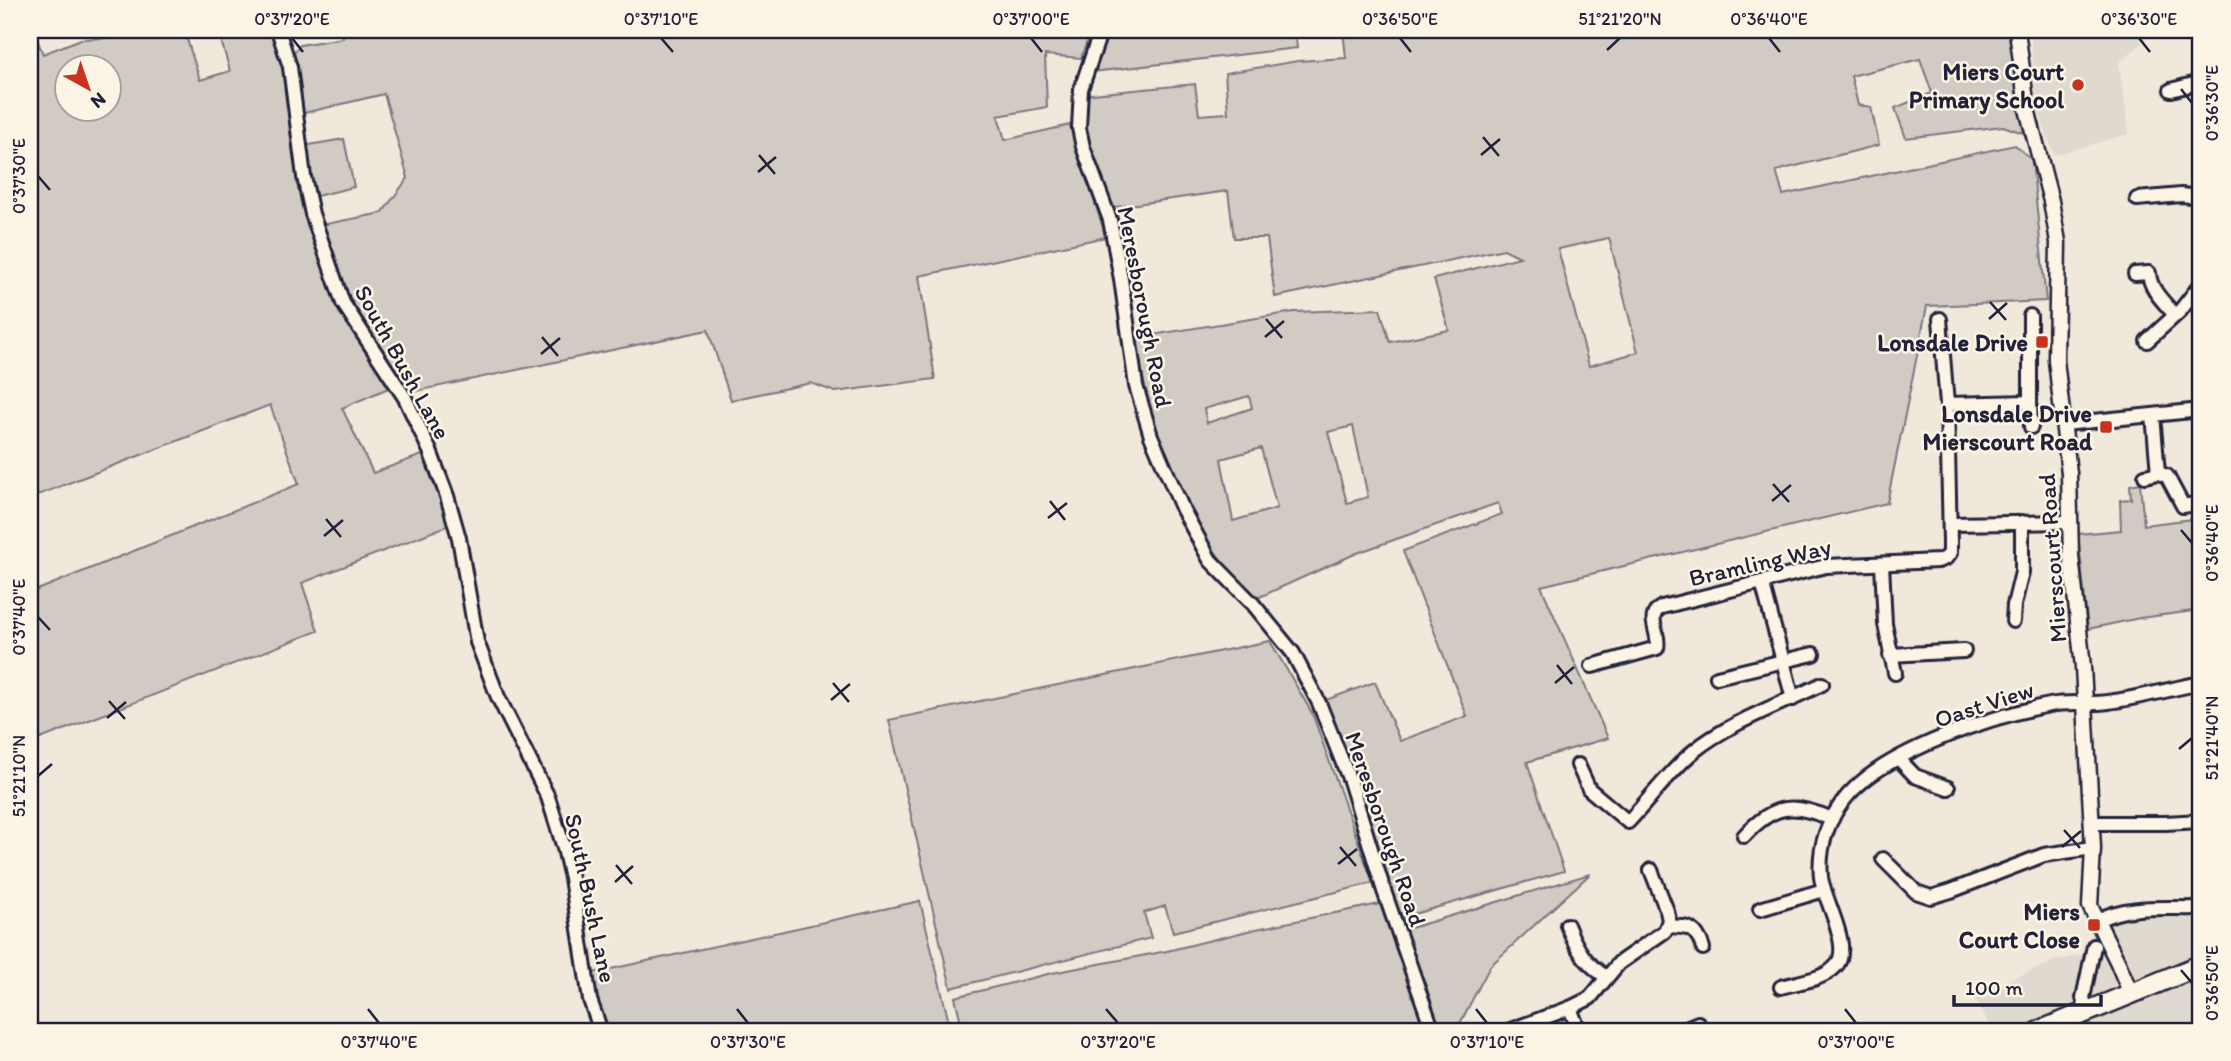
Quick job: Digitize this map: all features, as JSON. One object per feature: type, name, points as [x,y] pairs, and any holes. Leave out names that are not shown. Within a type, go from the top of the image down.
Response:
[{"type":"main road","points":[[2040,1031],[2201,965]]},
{"type":"street","name":"South Bush Lane","points":[[278,30],[290,67],[304,177],[312,214],[343,303],[405,398],[430,451],[447,496],[459,538],[477,642],[498,697],[548,797],[564,848],[590,1000],[601,1031]]},
{"type":"street","name":"Meresborough Road","points":[[1101,30],[1081,89],[1079,128],[1083,147],[1110,220],[1136,386],[1151,436],[1183,510],[1210,560],[1253,604],[1293,653],[1319,703],[1350,781],[1384,891],[1433,1031]]},
{"type":"street","name":"Mierscourt Road","points":[[2017,30],[2027,109],[2051,201],[2058,242],[2055,336],[2069,473],[2072,562],[2080,624],[2093,848],[2090,900],[2092,912],[2119,965],[2130,994]]},
{"type":"street","points":[[2171,90],[2201,82]]},
{"type":"street","points":[[2137,199],[2181,195],[2201,197]]},
{"type":"street","points":[[2135,274],[2149,273],[2152,286],[2175,315]]},
{"type":"street","points":[[2147,341],[2175,315],[2201,284]]},
{"type":"street","points":[[2030,316],[2031,427]]},
{"type":"street","name":"Bramling Way","points":[[1592,666],[1657,648],[1658,639],[1653,616],[1657,609],[1826,566],[1938,561],[1946,558],[1950,553],[1947,404],[1940,319]]},
{"type":"street","points":[[1947,404],[2031,402]]},
{"type":"street","points":[[2064,424],[2201,410]]},
{"type":"street","points":[[2153,415],[2158,473]]},
{"type":"street","points":[[2145,475],[2158,473],[2167,476],[2183,506],[2201,503]]},
{"type":"street","points":[[2013,621],[2022,572],[2022,522]]},
{"type":"street","points":[[1950,524],[2070,522]]},
{"type":"street","points":[[1882,564],[1885,624],[1895,673]]},
{"type":"street","points":[[1762,582],[1793,699]]},
{"type":"street","points":[[1890,655],[1964,651]]},
{"type":"street","points":[[1717,677],[1813,654]]},
{"type":"street","name":"Oast View","points":[[1781,987],[1824,974],[1841,960],[1840,939],[1824,890],[1821,853],[1832,819],[1849,794],[1860,784],[1932,742],[1996,719],[2049,705],[2108,702],[2201,683]]},
{"type":"street","points":[[1578,765],[1589,789],[1628,822],[1672,772],[1699,748],[1733,726],[1822,684]]},
{"type":"street","points":[[1899,759],[1915,776],[1948,788]]},
{"type":"street","points":[[1744,836],[1766,816],[1784,808],[1802,808],[1832,819]]},
{"type":"street","points":[[2092,822],[2201,821]]},
{"type":"street","points":[[1883,859],[1916,892],[1931,897],[2044,855],[2093,848]]},
{"type":"street","points":[[1508,1031],[1590,998],[1619,963],[1661,936],[1668,926],[1667,911],[1651,870]]},
{"type":"street","points":[[1760,909],[1824,890]]},
{"type":"street","points":[[2096,921],[2113,913],[2132,909],[2199,908]]},
{"type":"street","points":[[1567,925],[1576,949],[1606,977]]},
{"type":"street","points":[[1668,926],[1689,927],[1699,935],[1703,948]]},
{"type":"street","points":[[2087,1012],[2083,998],[2094,946]]},
{"type":"street","points":[[1570,1008],[1579,1031]]},
{"type":"street","points":[[1678,1031],[1698,1023],[1702,1031]]},
{"type":"shaded area","points":[[33,30],[43,54],[81,39],[154,36],[153,30],[184,30],[200,80],[230,71],[218,30],[274,30],[283,70],[294,161],[320,250],[393,386],[342,408],[373,473],[422,455],[452,524],[302,583],[318,631],[30,743],[30,593],[299,484],[270,405],[30,498],[30,31]]},
{"type":"shaded area","points":[[342,30],[1091,30],[1081,58],[1045,55],[1047,107],[998,116],[1005,140],[1070,125],[1106,237],[919,276],[935,379],[835,392],[811,383],[731,400],[708,330],[407,393],[348,301],[321,225],[382,213],[408,178],[384,94],[300,114],[290,57],[300,45],[343,38]]},
{"type":"shaded area","points":[[1106,30],[1295,30],[1297,48],[1092,72]]},
{"type":"shaded area","points":[[1343,30],[2008,30],[2026,134],[2003,126],[1906,138],[1895,108],[1932,93],[1920,59],[1851,76],[1858,105],[1871,107],[1879,145],[1776,171],[1783,195],[2015,145],[2032,160],[2046,301],[1927,306],[1887,503],[1541,586],[1608,738],[1527,762],[1564,871],[1400,918],[1323,701],[1375,682],[1400,741],[1467,716],[1403,551],[1502,514],[1498,503],[1357,553],[1253,600],[1198,530],[1154,423],[1133,338],[1294,312],[1380,309],[1390,342],[1449,330],[1434,279],[1520,257],[1504,249],[1275,297],[1267,238],[1234,238],[1228,191],[1109,208],[1083,131],[1083,95],[1195,84],[1199,115],[1228,113],[1225,73],[1298,61],[1346,58]],"holes":[[[1609,238],[1638,352],[1589,366],[1558,249]],[[1249,396],[1252,408],[1207,423],[1204,409]],[[1353,426],[1368,497],[1347,503],[1328,432]],[[1261,448],[1277,508],[1233,521],[1221,459]]]},
{"type":"shaded area","name":"Miers Court Primary School","points":[[2030,30],[2156,30],[2119,63],[2129,134],[2054,155],[2037,107]]},
{"type":"shaded area","points":[[344,139],[354,187],[312,197],[303,146]]},
{"type":"shaded area","points":[[2140,483],[2144,525],[2201,518],[2201,610],[2140,618],[2088,629],[2078,534],[2121,530],[2120,500],[2131,499],[2130,485]]},
{"type":"shaded area","points":[[1270,641],[1312,713],[1373,883],[1173,932],[1165,906],[1144,913],[1151,938],[951,988],[889,720]]},
{"type":"shaded area","points":[[1590,874],[1490,966],[1456,1031],[1440,1031],[1404,930]]},
{"type":"shaded area","points":[[920,901],[951,1031],[604,1031],[588,974]]},
{"type":"shaded area","points":[[1380,904],[1425,1031],[963,1031],[955,997],[1052,973],[1167,951],[1256,929]]},
{"type":"shaded area","points":[[2201,910],[2201,1031],[1993,1031],[1973,995],[2058,960],[2102,951],[2105,919]]},
{"type":"place","name":"Miers Court Primary School","points":[[2078,85]]},
{"type":"place","name":"Lonsdale Drive","points":[[2042,342]]},
{"type":"place","name":"Lonsdale Drive Mierscourt Road","points":[[2106,427]]},
{"type":"place","name":"Miers Court Close","points":[[2094,925]]}]
